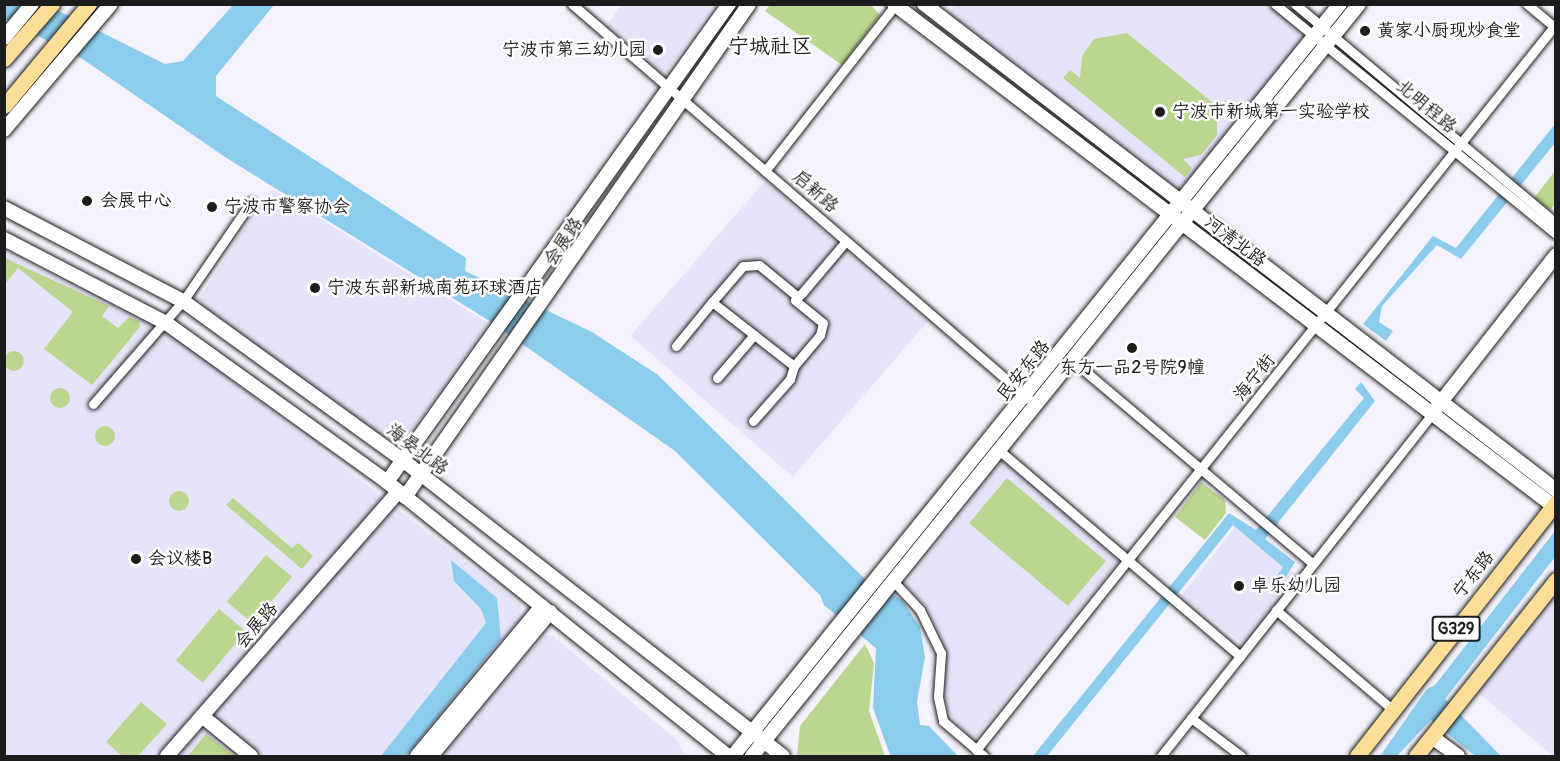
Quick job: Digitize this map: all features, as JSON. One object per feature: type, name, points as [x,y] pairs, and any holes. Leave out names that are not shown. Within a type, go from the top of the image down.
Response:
[{"type":"main road","points":[[4,59],[32,4]]},
{"type":"main road","points":[[4,38],[21,29],[52,4]]},
{"type":"main road","points":[[4,130],[111,4]]},
{"type":"main road","name":"会展路","points":[[397,490],[404,461],[729,4]]},
{"type":"main road","name":"会展路","points":[[167,756],[397,490],[422,476],[550,295],[749,4]]},
{"type":"main road","name":"河清北路","points":[[924,4],[1556,490]]},
{"type":"main road","name":"民安东路","points":[[1325,36],[1340,4]]},
{"type":"main road","name":"民安东路","points":[[875,594],[894,582],[1000,451],[1032,401],[1073,361],[1188,207],[1325,36],[1359,4]]},
{"type":"main road","name":"河清北路","points":[[895,5],[1177,222],[1555,505]]},
{"type":"main road","points":[[4,106],[86,8]]},
{"type":"main road","name":"海晏北路","points":[[4,208],[183,301],[404,461],[783,756]]},
{"type":"main road","name":"民安东路","points":[[730,756],[854,620],[1177,222]]},
{"type":"main road","points":[[4,239],[166,323],[397,490],[730,756]]},
{"type":"main road","points":[[1432,414],[1556,255]]},
{"type":"main road","name":"宁东路","points":[[1357,756],[1555,505]]},
{"type":"main road","name":"G329","points":[[1416,756],[1556,580]]},
{"type":"main road","points":[[417,756],[546,609]]},
{"type":"main road","points":[[431,756],[546,609]]},
{"type":"main road","points":[[752,756],[854,620]]},
{"type":"main road","points":[[202,716],[250,756]]},
{"type":"main road","points":[[1432,737],[1458,756]]},
{"type":"street","name":"启新路","points":[[572,4],[1032,401]]},
{"type":"street","name":"北明程路","points":[[1275,4],[1325,36]]},
{"type":"street","name":"北明程路","points":[[1295,4],[1325,36],[1556,234]]},
{"type":"street","points":[[1527,4],[1555,26]]},
{"type":"street","points":[[765,171],[895,5]]},
{"type":"street","name":"海宁街","points":[[975,750],[1318,328],[1555,26]]},
{"type":"street","name":"北明程路","points":[[1457,151],[1556,223]]},
{"type":"street","points":[[93,404],[166,323],[251,202]]},
{"type":"street","points":[[753,421],[790,379],[794,366],[820,335],[823,322],[795,300],[846,241]]},
{"type":"street","points":[[676,346],[743,266],[759,265],[798,297]]},
{"type":"street","points":[[712,303],[794,366]]},
{"type":"street","points":[[717,378],[754,335]]},
{"type":"street","points":[[1073,361],[1313,564]]},
{"type":"street","points":[[1161,756],[1432,414]]},
{"type":"street","points":[[1000,451],[1240,656]]},
{"type":"street","points":[[894,582],[920,610],[941,653],[938,697],[943,721],[984,756]]},
{"type":"street","points":[[1276,610],[1393,711]]},
{"type":"street","points":[[1191,718],[1241,756]]},
{"type":"shaded area","name":"宁波市新城第一实验学校","points":[[956,4],[1269,5],[1295,24],[1302,42],[1183,188],[1170,188],[948,14]]},
{"type":"shaded area","name":"宁波市第三幼儿园","points":[[622,5],[714,5],[664,75],[606,26]]},
{"type":"shaded area","points":[[765,181],[927,322],[793,477],[631,336]]},
{"type":"shaded area","points":[[274,190],[488,323],[409,435],[384,438],[261,353],[198,300],[267,193]]},
{"type":"shaded area","points":[[5,253],[176,337],[520,604],[523,619],[411,756],[5,756]]},
{"type":"shaded area","points":[[1003,459],[1119,561],[972,742],[947,709],[941,636],[925,605],[905,585]]},
{"type":"shaded area","name":"卓乐幼儿园","points":[[1235,527],[1299,577],[1245,645],[1181,596]]},
{"type":"shaded area","points":[[1555,595],[1555,756],[1553,756],[1476,691]]},
{"type":"shaded area","points":[[545,635],[553,636],[677,740],[685,756],[441,756]]},
{"type":"green space","points":[[870,4],[880,15],[842,65],[765,11],[770,5]]},
{"type":"green space","points":[[1127,33],[1217,106],[1217,135],[1201,155],[1183,159],[1192,168],[1185,177],[1063,78],[1070,70],[1080,78],[1082,56],[1094,39]]},
{"type":"green space","points":[[1555,171],[1555,204],[1550,210],[1534,198]]},
{"type":"green space","points":[[5,258],[109,306],[102,316],[118,328],[129,317],[139,321],[140,327],[92,385],[44,349],[73,312],[18,268],[5,284]]},
{"type":"green space","points":[[14,351],[21,354],[24,361],[21,368],[14,371],[7,368],[4,361],[7,354]]},
{"type":"green space","points":[[60,388],[67,391],[70,398],[67,405],[60,408],[53,405],[50,398],[53,391]]},
{"type":"green space","points":[[105,426],[112,429],[115,436],[112,443],[105,446],[98,443],[95,436],[98,429]]},
{"type":"green space","points":[[1007,478],[1106,561],[1068,606],[969,523]]},
{"type":"green space","points":[[1201,482],[1225,500],[1226,513],[1205,540],[1175,517]]},
{"type":"green space","points":[[179,491],[186,494],[189,501],[186,508],[179,511],[172,508],[169,501],[172,494]]},
{"type":"green space","points":[[233,498],[292,548],[298,543],[313,556],[302,569],[226,505]]},
{"type":"green space","points":[[266,555],[292,577],[253,624],[227,602]]},
{"type":"green space","points":[[219,609],[246,631],[203,683],[176,660]]},
{"type":"green space","points":[[865,644],[874,663],[869,711],[885,756],[797,756],[800,726]]},
{"type":"green space","points":[[141,702],[167,724],[138,756],[122,756],[106,742]]},
{"type":"green space","points":[[206,734],[234,756],[188,756]]},
{"type":"water","points":[[4,5],[47,5],[165,64],[183,61],[233,5],[274,5],[216,76],[216,96],[466,258],[465,271],[592,332],[658,375],[865,579],[902,600],[920,627],[925,657],[917,702],[920,725],[929,726],[958,756],[890,755],[873,708],[876,648],[824,605],[820,595],[675,451],[488,320],[225,157],[81,58],[5,19]]},
{"type":"water","points":[[1555,124],[1555,143],[1461,259],[1437,245],[1382,306],[1379,322],[1393,331],[1386,341],[1363,324],[1433,236],[1456,248]]},
{"type":"water","points":[[1361,382],[1375,401],[1265,539],[1295,562],[1276,593],[1269,588],[1283,567],[1233,525],[1047,756],[1033,756],[1229,513],[1256,530],[1364,398],[1355,389]]},
{"type":"water","points":[[1555,531],[1555,557],[1445,699],[1501,756],[1475,756],[1431,720],[1397,756],[1380,756],[1427,689],[1435,685]]},
{"type":"water","points":[[451,560],[497,598],[501,639],[406,756],[381,756],[486,623],[481,609],[454,581]]},
{"type":"place","name":"黄家小厨现炒食堂","points":[[1365,31]]},
{"type":"place","name":"宁波市第三幼儿园","points":[[658,50]]},
{"type":"place","name":"宁波市新城第一实验学校","points":[[1160,112]]},
{"type":"place","name":"会展中心","points":[[87,201]]},
{"type":"place","name":"宁波市警察协会","points":[[212,207]]},
{"type":"place","name":"宁波东部新城南苑环球酒店","points":[[315,288]]},
{"type":"place","name":"东方一品2号院9幢","points":[[1132,348]]},
{"type":"place","name":"会议楼B","points":[[136,559]]},
{"type":"place","name":"卓乐幼儿园","points":[[1239,586]]},
{"type":"district","name":"宁城社区","points":[[770,47]]}]
